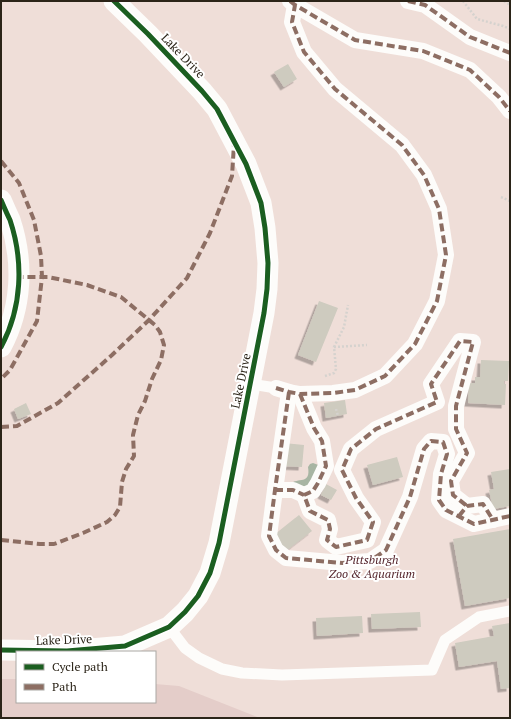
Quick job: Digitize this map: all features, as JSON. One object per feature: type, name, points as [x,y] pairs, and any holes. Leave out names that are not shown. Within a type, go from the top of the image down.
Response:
[{"type":"street","name":"Lake Drive","points":[[1,650],[67,651],[125,646],[169,627],[185,612],[198,596],[210,573],[219,543],[264,313],[268,263],[265,228],[261,203],[246,164],[217,109],[185,72],[114,1]]},
{"type":"street","points":[[408,1],[425,5],[470,37],[510,54]]},
{"type":"street","points":[[292,3],[355,40],[423,51],[470,70],[499,97],[510,112]]},
{"type":"street","points":[[288,391],[333,393],[355,390],[384,376],[415,344],[437,301],[446,255],[439,209],[424,175],[402,145],[335,89],[304,52],[292,22],[292,3]]},
{"type":"street","points":[[1,200],[10,220],[16,244],[19,268],[19,292],[15,314],[1,347]]},
{"type":"street","points":[[274,490],[293,490],[304,495],[310,511],[328,520],[330,529],[328,540],[336,547],[367,540],[373,522],[356,498],[342,470],[351,449],[376,429],[437,402],[431,384],[460,341],[473,342],[456,406],[456,429],[467,453],[451,481],[453,495],[463,511],[474,524],[510,516]]},
{"type":"street","points":[[288,391],[269,536],[276,550],[286,558],[342,563],[370,561],[386,550],[410,497],[424,449],[431,441],[443,442],[447,454],[441,474],[439,500],[446,510],[463,511]]},
{"type":"street","points":[[288,391],[322,441],[326,466],[313,491],[304,495]]},
{"type":"lane","points":[[251,384],[288,391]]},
{"type":"lane","points":[[169,627],[185,648],[199,658],[222,669],[242,673],[282,675],[432,670],[445,640],[479,617],[510,611]]},
{"type":"path","points":[[463,1],[477,19],[510,29]]},
{"type":"path","points":[[504,1],[510,6]]},
{"type":"path","points":[[501,197],[510,201]]},
{"type":"path","points":[[288,391],[313,379],[334,372],[336,368],[334,347],[344,327],[348,304]]},
{"type":"path","points":[[334,347],[367,345]]},
{"type":"green space","name":"Pittsburgh Zoo & Aquarium","points":[[1,1],[510,1],[510,718],[1,718]]},
{"type":"shaded area","points":[[313,463],[321,466],[311,486],[303,491],[290,484],[306,478],[308,476],[308,467]]},
{"type":"shaded area","points":[[1,679],[16,679],[16,703],[156,703],[156,684],[179,686],[260,718],[1,718]]},
{"type":"building","points":[[288,64],[297,79],[284,87],[274,72]]},
{"type":"building","points":[[319,301],[338,308],[316,362],[298,355]]},
{"type":"building","points":[[481,360],[509,361],[508,381],[504,381],[504,384],[506,384],[505,405],[468,403],[469,383],[475,383],[475,377],[480,377]]},
{"type":"building","points":[[345,400],[347,414],[326,418],[324,403]]},
{"type":"building","points":[[26,403],[31,414],[18,419],[14,409]]},
{"type":"building","points":[[284,443],[304,445],[302,467],[282,466]]},
{"type":"building","points":[[397,457],[403,477],[373,485],[367,465]]},
{"type":"building","points":[[510,469],[510,506],[493,509],[489,490],[494,489],[491,472]]},
{"type":"building","points":[[326,484],[337,490],[331,500],[321,495]]},
{"type":"building","points":[[299,515],[312,531],[286,551],[274,535]]},
{"type":"building","points":[[510,529],[510,598],[465,606],[453,539]]},
{"type":"building","points":[[420,612],[421,627],[372,629],[371,614]]},
{"type":"building","points":[[362,616],[363,633],[317,636],[316,618]]},
{"type":"building","points":[[510,623],[510,688],[501,689],[497,661],[459,667],[455,643],[494,636],[492,626]]},
{"type":"marked path","points":[[290,1],[355,40],[423,51],[470,70],[499,97],[510,111]]},
{"type":"marked path","points":[[408,1],[425,5],[470,37],[510,53]]},
{"type":"marked path","points":[[276,388],[300,394],[333,393],[355,390],[385,376],[415,344],[437,301],[446,255],[439,209],[424,175],[402,145],[335,89],[304,52],[292,22],[295,5]]},
{"type":"marked path","points":[[1,427],[17,426],[58,403],[149,320],[187,278],[210,233],[232,176],[234,144]]},
{"type":"marked path","points":[[1,161],[19,183],[34,220],[41,256],[42,277],[37,321],[10,370],[1,379]]},
{"type":"marked path","points":[[1,540],[54,544],[107,522],[115,515],[120,507],[122,482],[126,469],[134,456],[133,435],[138,415],[161,360],[164,345],[160,332],[155,325],[121,297],[87,285],[48,277],[19,277]]},
{"type":"marked path","points":[[300,394],[314,428],[322,441],[326,466],[313,491],[304,495],[310,511],[328,520],[330,529],[327,540],[336,547],[367,540],[373,522],[356,498],[342,470],[351,449],[376,429],[437,402],[431,384],[460,341],[473,342],[456,406],[456,429],[467,453],[451,481],[453,495],[467,506]]},
{"type":"marked path","points":[[289,392],[269,536],[276,550],[286,558],[342,563],[370,561],[386,550],[410,497],[424,449],[431,441],[443,442],[447,454],[441,474],[439,500],[446,510],[474,524],[510,516]]},
{"type":"marked path","points":[[275,490],[293,490],[304,495]]},
{"type":"marked path","points":[[459,516],[467,506],[483,504],[493,520]]},
{"type":"cycle path","points":[[1,650],[67,651],[125,646],[169,627],[185,612],[198,596],[210,573],[219,543],[264,313],[268,263],[265,228],[261,203],[246,164],[217,109],[148,34],[114,1]]},
{"type":"cycle path","points":[[1,200],[10,220],[19,268],[17,301],[8,332],[1,347]]}]
